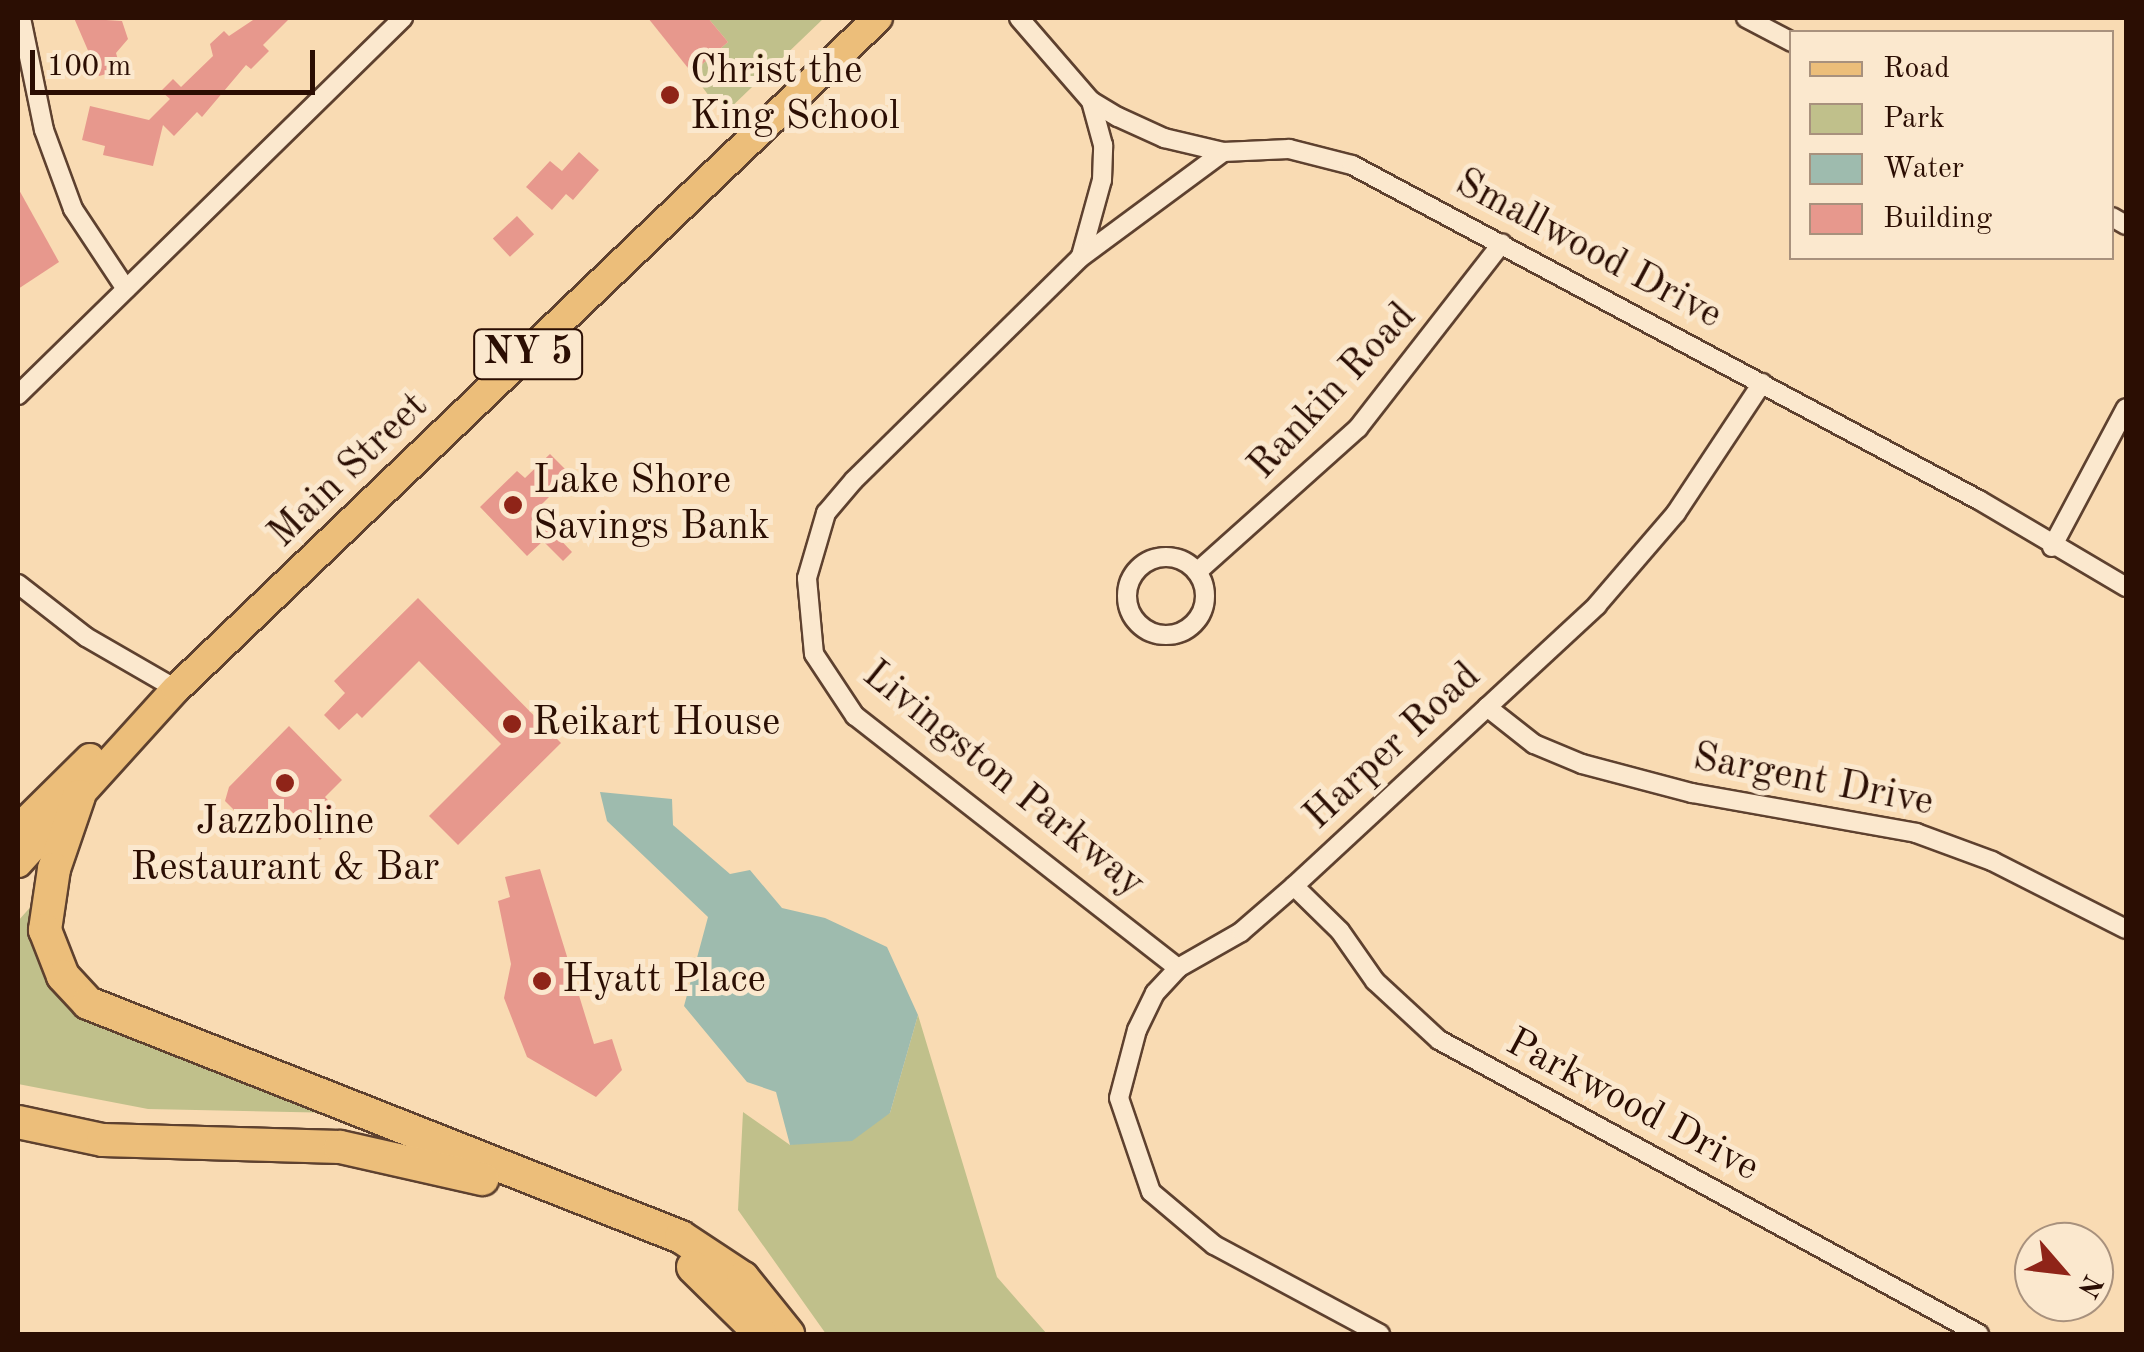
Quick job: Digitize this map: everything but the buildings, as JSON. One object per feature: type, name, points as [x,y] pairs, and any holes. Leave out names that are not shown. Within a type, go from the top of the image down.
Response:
[{"type":"highway","points":[[79,796],[54,869],[46,930],[75,992],[98,1008],[681,1237],[743,1278],[788,1334]]},
{"type":"highway","points":[[18,1100],[116,1124],[314,1126],[478,1156]]},
{"type":"highway","points":[[18,1122],[103,1140],[340,1147],[449,1168],[672,1253],[708,1276],[761,1334]]},
{"type":"main road","name":"Main Street","points":[[18,864],[176,689],[878,18]]},
{"type":"main road","name":"Main Street","points":[[18,829],[114,732],[176,689]]},
{"type":"street","points":[[21,18],[44,130],[74,209],[126,289]]},
{"type":"street","points":[[18,396],[403,18]]},
{"type":"street","name":"Smallwood Drive","points":[[1019,18],[1090,101],[1164,138],[1223,152],[1254,147],[1326,156],[1502,243],[1762,383],[2126,588]]},
{"type":"street","points":[[1746,18],[1789,40]]},
{"type":"street","name":"Livingston Parkway","points":[[1080,258],[1102,180],[1102,145],[1090,101]]},
{"type":"street","name":"Livingston Parkway","points":[[1178,968],[854,716],[824,677],[808,632],[807,578],[826,512],[1080,258],[1223,152]]},
{"type":"street","name":"Rankin Road","points":[[1197,572],[1358,428],[1502,243]]},
{"type":"street","name":"Harper Road","points":[[1380,1334],[1214,1245],[1170,1214],[1138,1164],[1119,1098],[1125,1066],[1155,994],[1178,968],[1241,932],[1598,606],[1676,513],[1762,383]]},
{"type":"street","points":[[2052,547],[2126,408]]},
{"type":"street","points":[[1177,558],[1197,572],[1206,597],[1196,622],[1173,636],[1136,622],[1128,586],[1142,565],[1177,558]]},
{"type":"street","points":[[18,584],[86,637],[176,689]]},
{"type":"street","name":"Sargent Drive","points":[[1487,707],[1534,744],[1582,764],[1692,793],[1916,833],[1992,861],[2126,929]]},
{"type":"street","name":"Parkwood Drive","points":[[1294,886],[1340,931],[1375,981],[1439,1040],[1979,1334]]},
{"type":"green space","points":[[708,18],[824,18],[723,115],[692,73],[728,42]]},
{"type":"green space","points":[[34,903],[45,963],[340,1113],[148,1109],[18,1084],[18,921]]},
{"type":"green space","points":[[918,1015],[997,1277],[1047,1334],[826,1334],[738,1210],[743,1112],[790,1145],[890,1113]]},
{"type":"water","points":[[600,792],[672,799],[673,825],[730,874],[750,870],[782,908],[825,918],[887,947],[918,1015],[890,1113],[852,1141],[790,1145],[776,1092],[747,1082],[684,1006],[708,917],[607,821]]},
{"type":"place","name":"Christ the King School","points":[[670,95]]},
{"type":"place","name":"Lake Shore Savings Bank","points":[[513,505]]},
{"type":"place","name":"Reikart House","points":[[512,724]]},
{"type":"place","name":"Jazzboline Restaurant & Bar","points":[[285,783]]},
{"type":"place","name":"Hyatt Place","points":[[542,981]]}]
